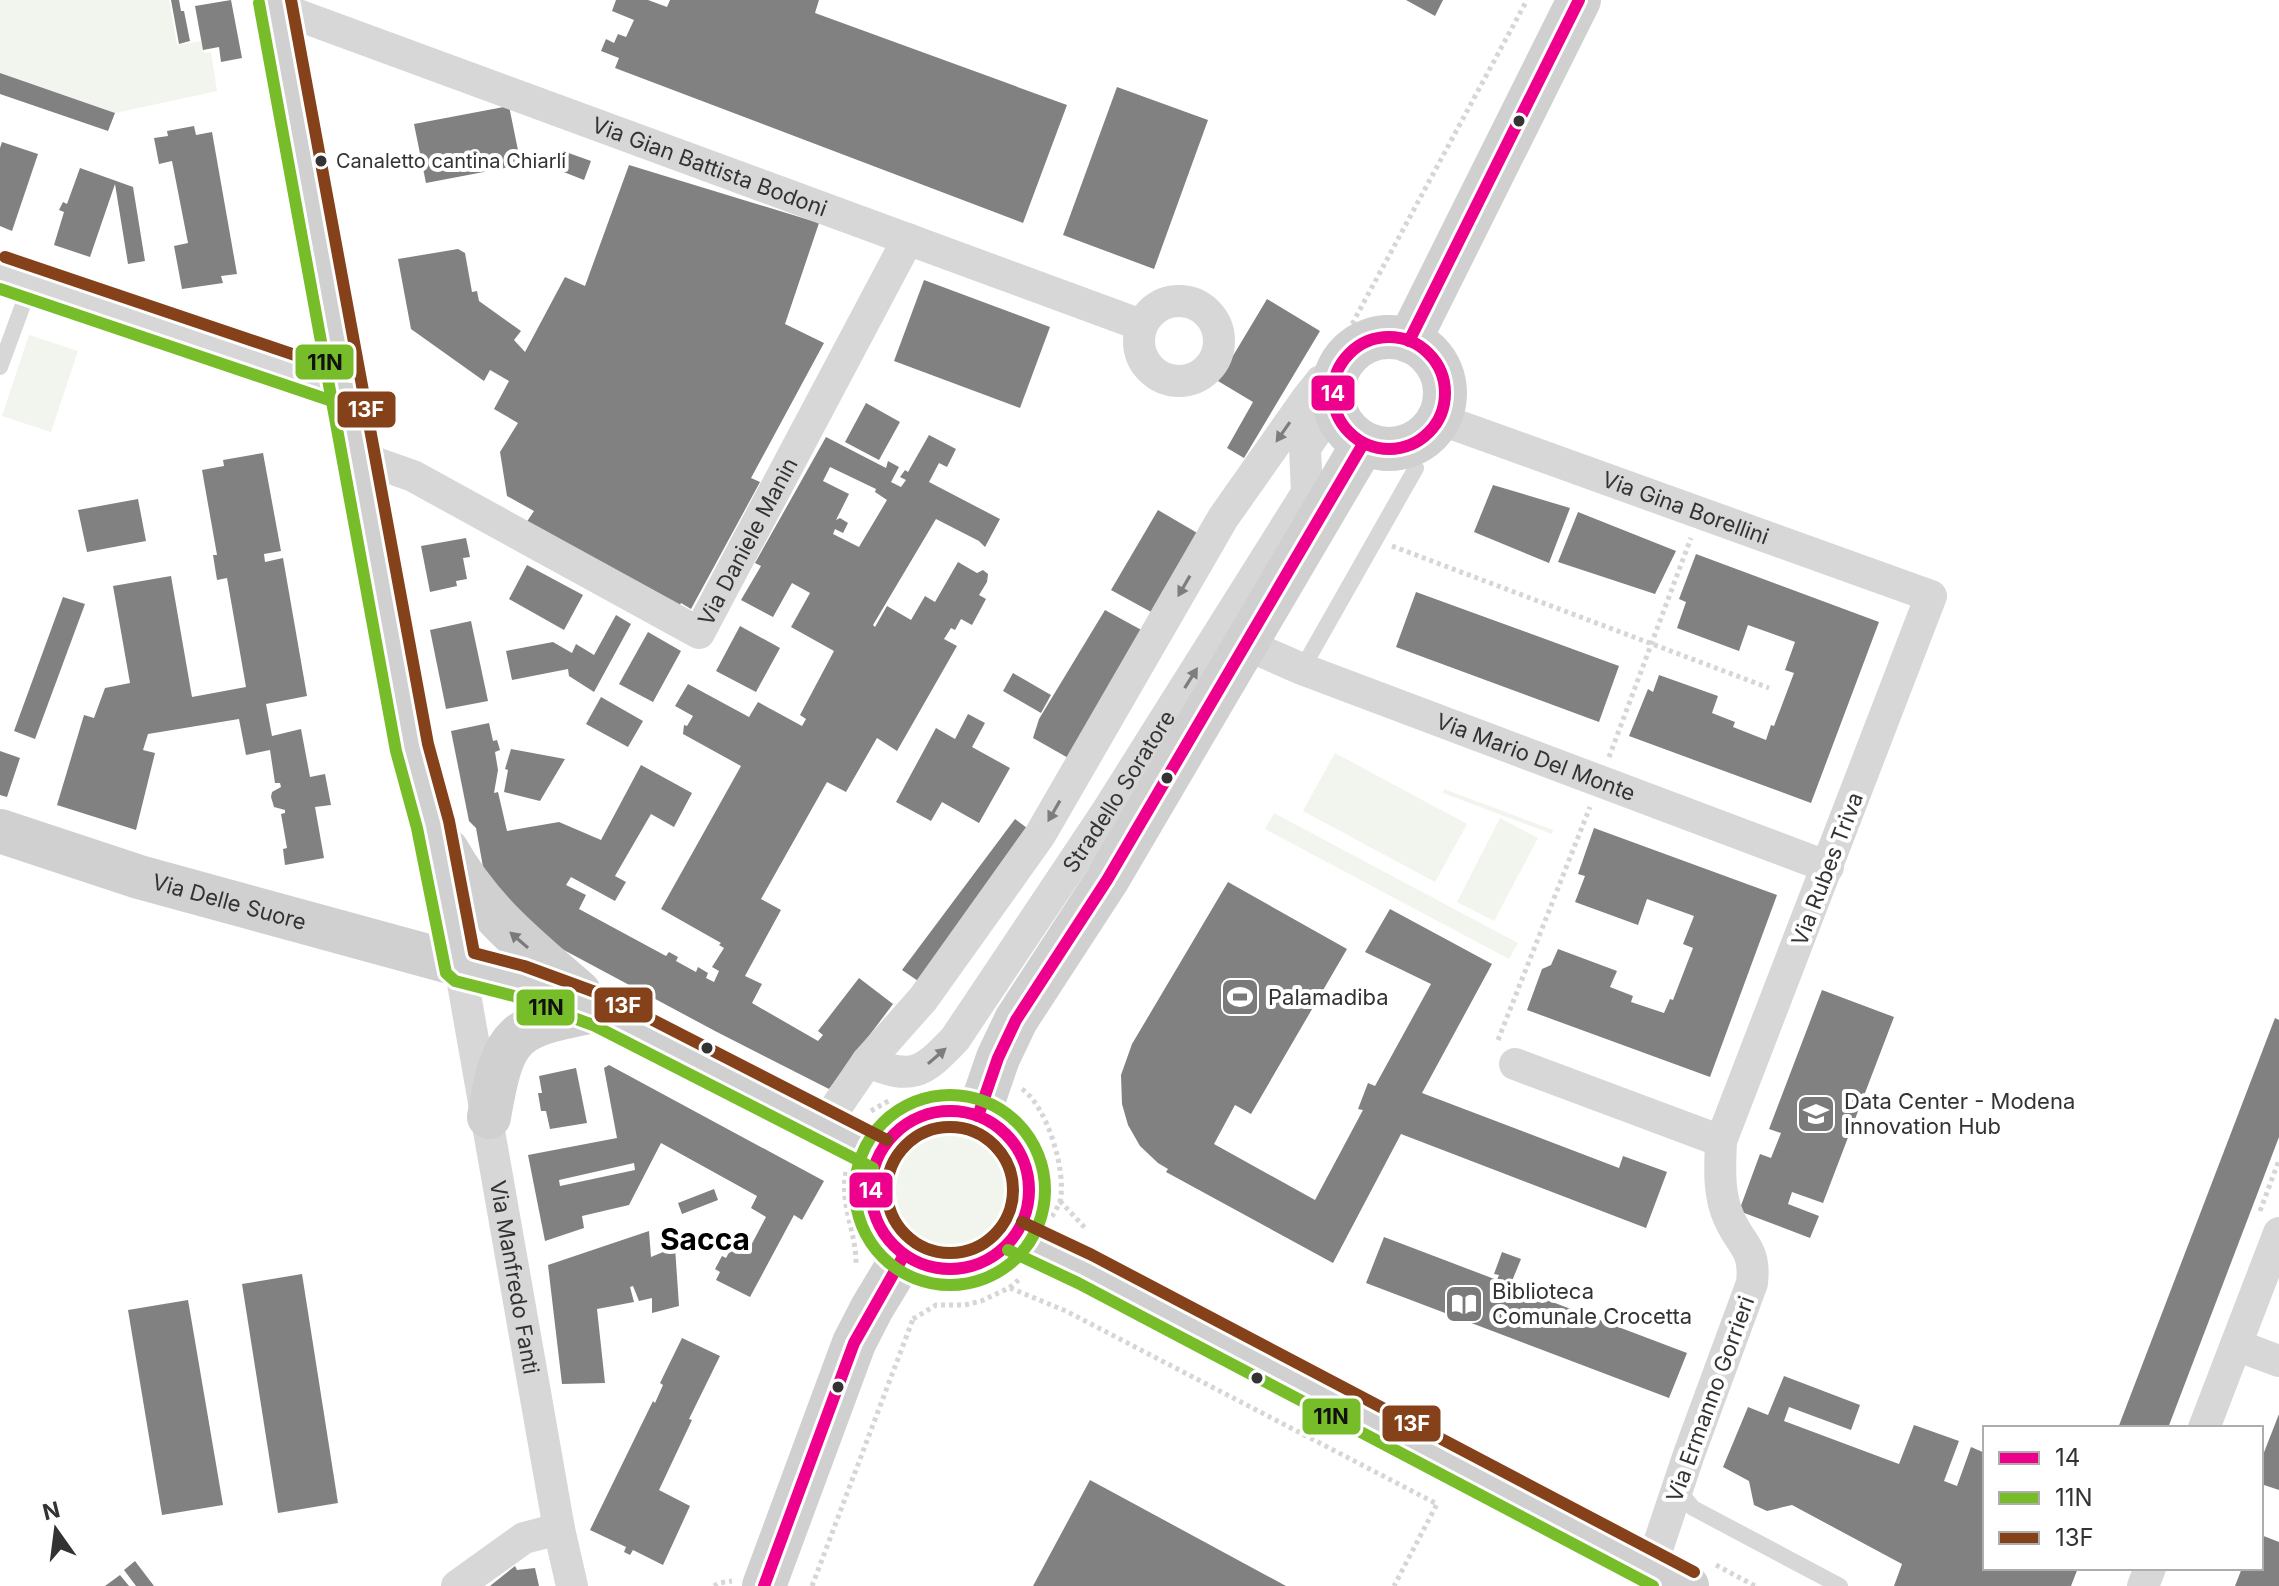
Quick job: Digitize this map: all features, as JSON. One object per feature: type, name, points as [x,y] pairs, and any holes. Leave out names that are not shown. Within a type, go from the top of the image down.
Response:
[{"type":"street","points":[[1409,341],[1579,0]]},
{"type":"street","points":[[276,4],[412,748],[433,824],[460,966]]},
{"type":"street","name":"Via Gian Battista Bodoni","points":[[276,4],[1141,325]]},
{"type":"street","name":"Via Daniele Manin","points":[[359,462],[379,464],[413,476],[699,633],[908,239]]},
{"type":"street","points":[[0,272],[346,389]]},
{"type":"street","points":[[1389,337],[1409,341],[1428,352],[1444,378],[1446,394],[1439,419],[1425,437],[1411,446],[1395,450],[1363,444],[1344,427],[1330,388],[1350,353],[1361,344],[1389,337]]},
{"type":"street","name":"Stradello Soratore","points":[[867,1062],[904,1074],[917,1071],[939,1056],[955,1039],[1106,813],[1307,493],[1305,448],[1330,388]]},
{"type":"street","name":"Stradello Soratore","points":[[824,1125],[867,1062],[923,999],[1040,835],[1223,518],[1330,388]]},
{"type":"street","name":"Via Gina Borellini","points":[[1439,419],[1931,596]]},
{"type":"street","points":[[978,1116],[998,1058],[1016,1020],[1107,880],[1363,444]]},
{"type":"street","name":"Stradello Soratore","points":[[1223,518],[1305,448]]},
{"type":"street","name":"Via Rubes Triva","points":[[1721,1141],[1931,596]]},
{"type":"street","name":"Via Mario Del Monte","points":[[1245,644],[1302,669],[1828,867]]},
{"type":"street","points":[[433,824],[465,882],[491,914],[599,1010],[880,1154]]},
{"type":"street","name":"Via Delle Suore","points":[[0,831],[139,877],[519,981],[599,1010]]},
{"type":"street","name":"Via Manfredo Fanti","points":[[460,966],[489,1117],[559,1529],[572,1586]]},
{"type":"street","points":[[489,1117],[497,1072],[512,1041],[542,1022],[599,1010]]},
{"type":"street","points":[[1515,1064],[1721,1141]]},
{"type":"street","points":[[764,1586],[854,1343],[895,1271],[875,1217],[871,1185],[880,1154],[894,1135],[914,1120],[945,1112],[978,1116],[1001,1129],[1024,1161],[1029,1180],[1029,1200],[1015,1236],[995,1255],[970,1267],[895,1271]]},
{"type":"street","name":"Via Ermanno Gorrieri","points":[[1669,1576],[1677,1489],[1752,1283],[1754,1268],[1752,1256],[1729,1220],[1723,1200],[1721,1141]]},
{"type":"street","points":[[2205,1426],[2279,1233]]},
{"type":"street","points":[[1015,1236],[1096,1275],[1669,1576]]},
{"type":"street","points":[[2236,1345],[2279,1361]]},
{"type":"street","points":[[457,1586],[524,1538],[559,1529]]},
{"type":"lane","points":[[0,367],[31,283]]},
{"type":"lane","points":[[1302,669],[1416,468]]},
{"type":"lane","points":[[1677,1489],[1693,1508],[1840,1586]]},
{"type":"path","points":[[1330,388],[1527,0]]},
{"type":"path","points":[[1376,540],[1769,688]]},
{"type":"path","points":[[895,1271],[913,1319]]},
{"type":"path","points":[[812,1586],[913,1319],[936,1305],[965,1305],[1009,1288],[1066,1311],[1437,1504],[1394,1586]]},
{"type":"shaded area","points":[[0,0],[169,0],[177,45],[201,41],[204,53],[211,52],[217,91],[115,113],[0,73]]},
{"type":"shaded area","points":[[29,335],[78,351],[51,432],[2,416]]},
{"type":"shaded area","points":[[1335,753],[1467,824],[1435,882],[1303,811]]},
{"type":"shaded area","points":[[1444,789],[1553,830],[1552,834],[1443,793]]},
{"type":"shaded area","points":[[1274,813],[1518,943],[1509,959],[1265,829]]},
{"type":"shaded area","points":[[1500,818],[1538,838],[1494,921],[1457,902]]},
{"type":"shaded area","points":[[950,1132],[973,1136],[993,1150],[1007,1170],[1011,1193],[1007,1216],[993,1236],[973,1250],[950,1254],[927,1250],[907,1236],[893,1216],[889,1193],[893,1170],[907,1150],[927,1136]]},
{"type":"building","points":[[171,0],[179,0],[190,41],[179,44]]},
{"type":"building","points":[[231,0],[242,58],[221,62],[219,47],[203,50],[195,6]]},
{"type":"building","points":[[616,0],[648,0],[667,7],[670,0],[819,0],[815,13],[1067,105],[1023,223],[615,68],[619,58],[601,51],[606,39],[614,43],[618,34],[626,37],[634,20],[612,11]]},
{"type":"building","points":[[1406,0],[1443,0],[1435,16]]},
{"type":"building","points":[[0,73],[115,113],[108,131],[0,94]]},
{"type":"building","points":[[1117,87],[1208,120],[1154,269],[1063,235]]},
{"type":"building","points":[[509,106],[521,165],[426,183],[414,124]]},
{"type":"building","points":[[194,126],[196,135],[212,132],[237,274],[221,276],[223,283],[182,289],[174,246],[188,243],[172,161],[159,164],[154,138],[168,136],[167,131]]},
{"type":"building","points":[[2,142],[38,154],[12,231],[0,226]]},
{"type":"building","points":[[563,151],[591,161],[584,180],[556,169]]},
{"type":"building","points":[[629,165],[819,223],[785,324],[824,343],[751,478],[760,482],[691,609],[681,603],[677,609],[524,526],[534,511],[507,496],[500,452],[518,423],[494,409],[509,381],[490,370],[484,381],[411,329],[398,259],[458,249],[465,253],[472,292],[477,291],[479,301],[521,331],[514,340],[525,352],[565,277],[585,286]]},
{"type":"building","points":[[80,168],[133,187],[145,261],[128,264],[115,184],[90,257],[54,245],[64,212],[59,210],[63,202],[67,204]]},
{"type":"building","points":[[924,280],[1050,327],[1020,408],[894,361]]},
{"type":"building","points":[[1267,299],[1320,331],[1244,458],[1227,448],[1253,402],[1218,381]]},
{"type":"building","points":[[866,403],[900,422],[879,460],[845,442]]},
{"type":"building","points":[[929,435],[956,449],[947,467],[939,463],[929,482],[1000,519],[985,547],[936,519],[873,625],[875,627],[887,606],[911,620],[925,596],[935,602],[958,562],[977,573],[983,570],[988,574],[979,595],[986,599],[972,625],[961,619],[955,630],[951,628],[944,639],[957,646],[897,751],[877,738],[846,792],[827,782],[761,899],[781,910],[745,976],[762,984],[752,1003],[818,1041],[823,1035],[818,1031],[859,978],[893,1004],[829,1089],[534,934],[485,878],[476,828],[469,821],[451,731],[489,723],[493,741],[497,740],[500,750],[495,752],[498,770],[494,793],[498,792],[507,831],[559,822],[601,840],[641,765],[692,793],[674,827],[651,814],[615,876],[626,882],[615,901],[571,877],[566,885],[586,895],[579,909],[666,956],[669,952],[678,957],[676,961],[696,972],[698,967],[708,973],[706,978],[714,982],[719,971],[712,967],[724,948],[719,945],[721,943],[661,909],[741,766],[683,734],[684,725],[687,726],[693,716],[675,706],[688,684],[749,717],[758,702],[802,726],[806,719],[800,715],[834,651],[791,627],[810,593],[792,583],[773,617],[741,600],[761,566],[755,563],[826,437],[886,468],[888,461],[899,467],[891,482],[901,487],[906,480],[900,477],[905,470],[908,472]],"holes":[[[830,467],[876,489],[875,492],[887,500],[859,547],[833,534],[835,529],[843,533],[848,523],[840,518],[836,520],[849,494],[823,481]]]},
{"type":"building","points":[[263,453],[281,551],[264,554],[265,562],[283,558],[307,696],[266,704],[272,736],[301,729],[310,777],[325,774],[331,805],[315,807],[324,858],[285,865],[283,849],[287,848],[281,814],[285,810],[274,807],[271,797],[272,792],[281,787],[280,783],[275,783],[270,750],[246,755],[239,719],[148,734],[143,750],[155,753],[136,830],[57,805],[84,715],[94,718],[105,688],[130,683],[113,586],[171,576],[192,697],[246,687],[227,578],[217,580],[213,555],[217,555],[202,470],[224,466],[223,460]]},
{"type":"building","points":[[1493,485],[1570,508],[1549,563],[1474,532]]},
{"type":"building","points":[[138,499],[146,541],[87,552],[78,510]]},
{"type":"building","points":[[1158,510],[1199,534],[1153,613],[1111,590]]},
{"type":"building","points":[[1578,512],[1676,551],[1655,594],[1558,562]]},
{"type":"building","points":[[466,538],[470,557],[463,558],[467,579],[456,581],[457,586],[430,592],[421,546]]},
{"type":"building","points":[[1696,554],[1879,622],[1811,803],[1629,736],[1648,689],[1653,692],[1659,675],[1718,696],[1712,713],[1735,722],[1733,727],[1766,740],[1794,673],[1785,670],[1795,642],[1748,625],[1739,651],[1677,628],[1686,602],[1679,599]]},
{"type":"building","points":[[527,565],[583,595],[564,630],[509,599]]},
{"type":"building","points":[[1416,592],[1619,666],[1599,722],[1396,647]]},
{"type":"building","points":[[63,597],[85,604],[35,739],[14,731]]},
{"type":"building","points":[[1105,610],[1145,632],[1070,759],[1033,738],[1039,719]]},
{"type":"building","points":[[616,615],[631,624],[594,692],[569,676],[568,669],[512,680],[506,651],[553,642],[572,653],[576,644],[594,655]]},
{"type":"building","points":[[471,621],[488,701],[446,709],[430,630]]},
{"type":"building","points":[[740,626],[780,648],[756,692],[716,671]]},
{"type":"building","points":[[648,632],[681,651],[653,702],[619,684]]},
{"type":"building","points":[[1013,673],[1051,695],[1041,713],[1003,691]]},
{"type":"building","points":[[601,697],[643,721],[628,747],[586,724]]},
{"type":"building","points":[[968,714],[985,723],[972,747],[1010,768],[979,823],[942,802],[931,821],[896,802],[936,728],[955,739]]},
{"type":"building","points":[[511,749],[565,759],[540,801],[504,792],[508,770],[505,769]]},
{"type":"building","points":[[0,751],[20,758],[7,797],[0,795]]},
{"type":"building","points":[[1015,819],[1035,834],[921,983],[902,970]]},
{"type":"building","points":[[1594,828],[1777,895],[1710,1077],[1527,1010],[1542,969],[1551,965],[1558,949],[1617,971],[1610,987],[1633,996],[1631,1002],[1664,1013],[1670,999],[1673,1000],[1693,948],[1683,944],[1694,916],[1647,899],[1638,925],[1575,902],[1585,876],[1578,874]]},
{"type":"building","points":[[1228,882],[1347,949],[1251,1114],[1235,1105],[1214,1144],[1315,1200],[1363,1110],[1358,1109],[1368,1083],[1375,1086],[1431,984],[1365,952],[1390,909],[1492,964],[1422,1093],[1619,1168],[1623,1156],[1667,1172],[1646,1228],[1401,1134],[1333,1263],[1166,1172],[1168,1169],[1140,1146],[1128,1125],[1122,1104],[1121,1075],[1132,1044]]},
{"type":"building","points":[[1822,990],[1894,1017],[1823,1203],[1792,1192],[1788,1204],[1819,1216],[1810,1238],[1739,1211],[1760,1154],[1771,1158],[1781,1133],[1769,1129]]},
{"type":"building","points":[[2275,1018],[2279,1020],[2279,1137],[2169,1426],[2119,1426]]},
{"type":"building","points":[[609,1065],[824,1181],[802,1220],[794,1215],[750,1297],[716,1280],[720,1272],[715,1269],[733,1245],[747,1253],[766,1217],[751,1208],[757,1196],[661,1143],[629,1205],[582,1216],[584,1228],[545,1241],[528,1155],[617,1138],[604,1068]],"holes":[[[634,1163],[635,1170],[560,1186],[559,1180]]]},
{"type":"building","points":[[576,1068],[587,1123],[550,1129],[546,1111],[541,1111],[539,1076]]},
{"type":"building","points":[[714,1189],[718,1200],[682,1214],[678,1203]]},
{"type":"building","points":[[649,1231],[651,1257],[675,1247],[679,1306],[652,1313],[652,1298],[639,1301],[633,1286],[630,1287],[634,1302],[597,1309],[605,1383],[562,1384],[548,1265]]},
{"type":"building","points":[[1384,1237],[1497,1280],[1499,1275],[1494,1274],[1502,1252],[1521,1259],[1510,1286],[1687,1353],[1669,1398],[1366,1283]]},
{"type":"building","points":[[302,1274],[338,1503],[278,1513],[242,1284]]},
{"type":"building","points":[[188,1300],[223,1505],[162,1515],[128,1310]]},
{"type":"building","points":[[682,1338],[720,1356],[659,1490],[690,1506],[663,1565],[633,1550],[630,1555],[624,1552],[626,1547],[590,1530],[653,1401],[655,1403],[663,1385],[660,1383]]},
{"type":"building","points":[[1784,1376],[1860,1405],[1851,1430],[1789,1407],[1784,1421],[1899,1464],[1914,1425],[1959,1441],[1944,1481],[1957,1486],[1971,1447],[1983,1452],[1983,1570],[2077,1570],[2071,1586],[1894,1586],[1902,1564],[1792,1505],[1767,1511],[1754,1505],[1749,1481],[1723,1467],[1748,1407],[1768,1415]]},
{"type":"building","points":[[2279,1414],[2279,1490],[2263,1485],[2263,1455]]},
{"type":"building","points":[[1090,1480],[1286,1586],[1033,1586]]},
{"type":"building","points":[[2263,1536],[2279,1542],[2279,1586],[2235,1586],[2241,1570],[2263,1570]]},
{"type":"building","points":[[135,1561],[154,1586],[136,1586],[124,1570]]},
{"type":"building","points":[[515,1566],[517,1570],[535,1568],[539,1586],[490,1586]]},
{"type":"building","points":[[120,1575],[129,1586],[105,1586]]},
{"type":"transit line","name":"13F","points":[[291,0],[428,744],[449,821],[474,953],[524,966],[606,996],[887,1140]]},
{"type":"transit line","name":"14","points":[[1409,341],[1579,0]]},
{"type":"transit line","name":"11N","points":[[259,3],[396,751],[417,828],[446,973],[455,981],[514,996],[593,1025],[873,1168]]},
{"type":"transit line","name":"13F","points":[[5,257],[351,374]]},
{"type":"transit line","name":"11N","points":[[0,289],[341,404]]},
{"type":"transit line","name":"14","points":[[1389,337],[1410,341],[1429,353],[1441,372],[1445,393],[1441,414],[1429,433],[1410,445],[1389,449],[1368,445],[1349,433],[1337,414],[1333,393],[1337,372],[1349,353],[1368,341],[1389,337]]},
{"type":"transit line","name":"14","points":[[978,1116],[998,1058],[1016,1020],[1107,880],[1363,444]]},
{"type":"transit line","name":"11N","points":[[950,1095],[986,1102],[1017,1123],[1038,1154],[1045,1190],[1038,1226],[1017,1257],[986,1278],[950,1285],[914,1278],[883,1257],[862,1226],[855,1190],[862,1154],[883,1123],[914,1102],[950,1095]]},
{"type":"transit line","name":"14","points":[[950,1111],[980,1117],[1006,1134],[1023,1160],[1029,1190],[1023,1220],[1006,1246],[980,1263],[950,1269],[920,1263],[894,1246],[877,1220],[871,1190],[877,1160],[894,1134],[920,1117],[950,1111]]},
{"type":"transit line","name":"13F","points":[[950,1127],[974,1132],[995,1145],[1008,1166],[1013,1190],[1008,1214],[995,1235],[974,1248],[950,1253],[926,1248],[905,1235],[892,1214],[887,1190],[892,1166],[905,1145],[926,1132],[950,1127]]},
{"type":"transit line","name":"13F","points":[[1022,1222],[1092,1255],[1694,1572]]},
{"type":"transit line","name":"11N","points":[[1008,1250],[1078,1283],[1653,1586]]},
{"type":"transit line","name":"14","points":[[764,1586],[854,1343],[904,1255]]},
{"type":"place","name":"Canaletto cantina Chiarli","points":[[321,161]]},
{"type":"place","name":"Palamadiba","points":[[1240,997]]},
{"type":"place","name":"Data Center - Modena Innovation Hub","points":[[1816,1114]]},
{"type":"place","name":"Biblioteca Comunale Crocetta","points":[[1464,1304]]},
{"type":"district","name":"Sacca","points":[[705,1239]]}]
